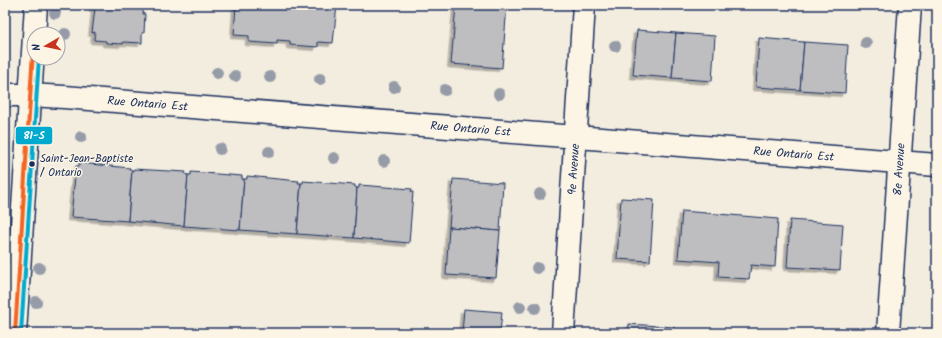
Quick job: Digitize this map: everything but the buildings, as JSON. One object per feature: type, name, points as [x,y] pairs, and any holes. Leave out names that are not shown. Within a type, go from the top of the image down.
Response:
[{"type":"street","points":[[15,333],[29,95],[36,5]]},
{"type":"street","name":"9e Avenue","points":[[563,333],[584,5]]},
{"type":"street","name":"8e Avenue","points":[[888,333],[910,5]]},
{"type":"street","name":"Rue Ontario Est","points":[[5,95],[87,98],[937,165]]},
{"type":"transit line","points":[[15,333],[32,66]]},
{"type":"transit line","name":"81-S","points":[[21,333],[38,66]]},
{"type":"place","name":"Saint-Jean-Baptiste / Ontario","points":[[32,164]]}]
